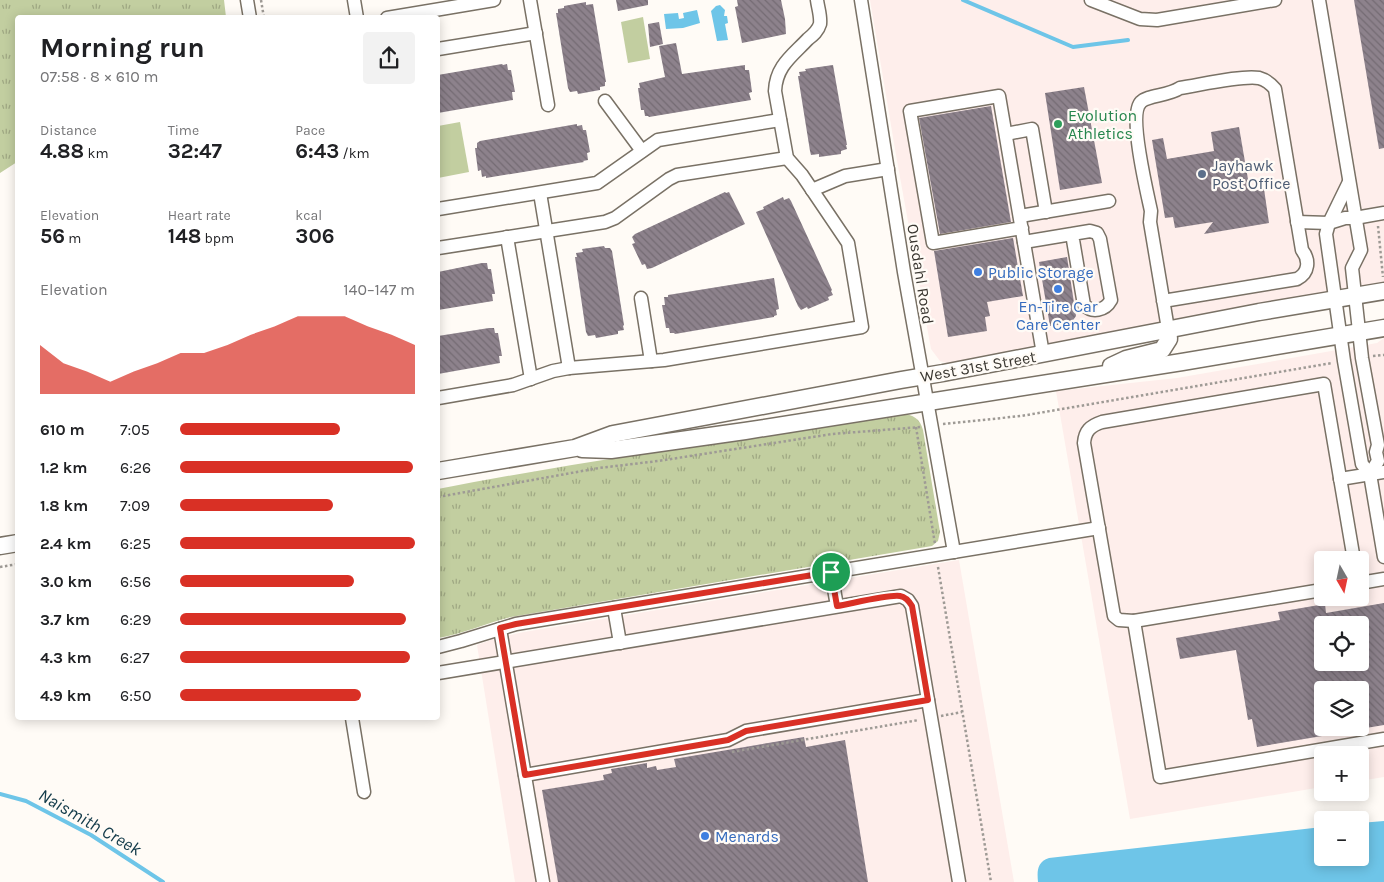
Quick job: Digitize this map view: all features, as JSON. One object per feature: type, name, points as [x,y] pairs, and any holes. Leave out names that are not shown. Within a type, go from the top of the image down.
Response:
[{"type":"main road","name":"West 31st Street","points":[[440,472],[575,448],[613,434],[1168,329],[1384,291]]},
{"type":"main road","name":"West 31st Street","points":[[575,448],[611,450],[745,431],[1384,328]]},
{"type":"main road","points":[[1083,377],[1126,359],[1162,350],[1168,339],[1168,329]]},
{"type":"main road","points":[[0,546],[15,544]]},
{"type":"street","points":[[247,0],[250,15]]},
{"type":"street","points":[[354,0],[356,15]]},
{"type":"street","points":[[405,15],[494,0]]},
{"type":"street","points":[[530,0],[548,105]]},
{"type":"street","points":[[440,398],[513,385],[553,371],[569,368],[651,361],[862,327],[848,243],[812,190],[787,158],[775,91],[779,72],[787,60],[816,32],[819,26],[820,18],[817,0]]},
{"type":"street","name":"Ousdahl Road","points":[[861,0],[904,272],[954,552]]},
{"type":"street","points":[[1091,0],[1140,19],[1157,20],[1275,0]]},
{"type":"street","points":[[1319,0],[1361,250],[1352,268],[1362,358],[1378,445],[1376,452],[1378,461],[1370,474]]},
{"type":"street","points":[[440,49],[536,33]]},
{"type":"street","points":[[1163,301],[1297,279],[1305,273],[1308,264],[1302,250],[1275,89],[1270,83],[1260,78],[1247,78],[1180,88],[1173,93],[1148,98],[1141,102],[1136,117],[1136,128],[1150,211],[1150,222],[1163,301],[1168,329]]},
{"type":"street","points":[[1043,354],[1021,222],[1006,134],[999,96],[910,111],[933,244],[1021,222],[1046,212],[1109,201]]},
{"type":"street","points":[[605,101],[642,151]]},
{"type":"street","points":[[440,209],[597,183],[658,140],[780,120]]},
{"type":"street","points":[[1006,134],[1032,129],[1046,212]]},
{"type":"street","points":[[440,248],[605,222],[615,218],[669,179],[677,176],[787,158]]},
{"type":"street","points":[[812,190],[845,176],[888,169]]},
{"type":"street","points":[[1349,182],[1329,222],[1326,234],[1340,335],[1362,464],[1370,474],[1384,557]]},
{"type":"street","points":[[540,192],[569,368]]},
{"type":"street","points":[[1297,222],[1329,222],[1380,214]]},
{"type":"street","points":[[1024,242],[1072,234],[1090,231],[1097,234],[1100,239],[1111,300],[1103,308],[1093,310],[1088,309],[1084,305],[1072,234]]},
{"type":"street","points":[[507,237],[531,379]]},
{"type":"street","points":[[641,298],[651,361]]},
{"type":"street","points":[[1314,591],[1134,621],[1119,620],[1114,616],[1084,443],[1088,430],[1102,422],[1324,384],[1352,551]]},
{"type":"street","points":[[1340,479],[1384,472]]},
{"type":"street","points":[[440,646],[461,642],[516,624],[1099,528]]},
{"type":"street","points":[[831,572],[837,606]]},
{"type":"street","points":[[1369,582],[1384,579]]},
{"type":"street","points":[[440,673],[901,596],[908,600],[912,606],[959,882]]},
{"type":"street","points":[[614,608],[620,643]]},
{"type":"street","points":[[1134,621],[1160,777],[1384,740]]},
{"type":"street","points":[[500,628],[543,882]]},
{"type":"street","points":[[525,775],[728,740],[746,731],[928,700]]},
{"type":"street","points":[[352,720],[364,792]]},
{"type":"path","points":[[261,0],[264,15]]},
{"type":"path","points":[[1380,214],[1383,279]]},
{"type":"path","points":[[1371,357],[1384,355]]},
{"type":"path","points":[[949,424],[1021,416],[1332,363]]},
{"type":"path","points":[[440,498],[599,468],[658,461],[832,434],[916,427],[991,882]]},
{"type":"path","points":[[0,567],[15,564]]},
{"type":"shaded area","points":[[870,0],[1384,0],[1384,284],[949,364],[940,361],[931,349]]},
{"type":"shaded area","points":[[1384,338],[1384,777],[1369,780],[1369,746],[1314,746],[1314,788],[1130,819],[1056,391],[1177,378],[1377,343]]},
{"type":"shaded area","points":[[959,560],[1014,882],[515,882],[477,645],[496,638],[524,632]]},
{"type":"green space","points":[[0,0],[224,0],[226,15],[15,15],[15,163],[0,173]]},
{"type":"green space","points":[[643,17],[650,59],[628,63],[621,22]]},
{"type":"green space","points":[[460,122],[469,172],[440,178],[440,126]]},
{"type":"green space","points":[[902,414],[910,415],[920,423],[923,430],[940,532],[938,541],[932,546],[511,617],[440,638],[440,489],[612,458]]},
{"type":"water","points":[[720,5],[725,10],[724,16],[727,16],[728,23],[725,24],[728,40],[717,41],[711,11]]},
{"type":"water","points":[[697,10],[700,23],[683,28],[666,29],[664,14],[678,13],[679,19],[684,18],[683,13]]},
{"type":"water","points":[[1384,821],[1384,882],[1038,882],[1040,864],[1049,858],[1314,828],[1314,866],[1369,866],[1369,822]]},
{"type":"building","points":[[616,0],[648,0],[648,5],[618,11]]},
{"type":"building","points":[[737,0],[781,0],[786,34],[742,43],[735,7],[738,6]]},
{"type":"building","points":[[1354,0],[1384,0],[1384,148],[1379,149]]},
{"type":"building","points":[[586,2],[586,5],[593,4],[606,82],[605,86],[600,87],[600,90],[578,94],[577,91],[570,92],[568,88],[556,13],[558,13],[558,9],[564,8],[564,6]]},
{"type":"building","points":[[659,22],[663,44],[650,47],[648,24]]},
{"type":"building","points":[[676,43],[682,74],[745,65],[745,70],[749,70],[752,92],[749,93],[751,100],[649,117],[645,116],[644,110],[641,110],[639,83],[665,77],[659,46]]},
{"type":"building","points":[[507,64],[508,70],[511,70],[515,92],[512,92],[513,100],[440,113],[440,75]]},
{"type":"building","points":[[833,65],[847,149],[841,151],[841,154],[819,157],[819,154],[811,155],[798,76],[800,76],[799,72],[806,71],[805,69]]},
{"type":"building","points":[[1084,87],[1102,183],[1060,190],[1045,93]]},
{"type":"building","points":[[991,106],[1011,222],[940,234],[919,118]]},
{"type":"building","points":[[577,124],[577,126],[582,125],[583,130],[586,130],[590,152],[587,153],[588,160],[584,162],[486,178],[486,176],[482,177],[481,170],[478,171],[475,148],[477,148],[477,143],[480,141]]},
{"type":"building","name":"Jayhawk Post Office","points":[[1239,127],[1250,191],[1264,189],[1269,223],[1204,234],[1213,222],[1175,228],[1173,217],[1165,218],[1152,140],[1163,138],[1167,159],[1214,151],[1211,132]]},
{"type":"building","points":[[725,192],[729,192],[745,224],[652,268],[647,269],[645,264],[642,265],[632,244],[635,243],[632,237],[635,234]]},
{"type":"building","points":[[783,197],[784,200],[789,198],[791,201],[832,290],[833,295],[828,297],[829,300],[808,309],[807,307],[801,310],[798,306],[756,212]]},
{"type":"building","name":"Public Storage","points":[[1013,238],[1023,296],[987,302],[990,316],[985,317],[987,331],[948,337],[934,251]]},
{"type":"building","points":[[604,246],[612,251],[624,330],[618,331],[618,334],[596,338],[595,335],[588,336],[586,332],[575,257],[577,257],[576,253],[583,252],[582,249]]},
{"type":"building","name":"En-Tire Car Care Center","points":[[1067,257],[1076,316],[1071,323],[1050,326],[1039,262]]},
{"type":"building","points":[[487,263],[488,269],[491,269],[495,294],[492,294],[493,301],[440,310],[440,272]]},
{"type":"building","points":[[774,278],[779,309],[776,310],[777,315],[774,317],[675,334],[670,333],[669,328],[666,328],[662,305],[665,305],[664,297],[668,297],[668,295]]},
{"type":"building","points":[[494,328],[495,333],[498,333],[502,356],[499,356],[500,363],[440,374],[440,336]]},
{"type":"building","points":[[1384,603],[1384,725],[1369,728],[1369,681],[1314,681],[1314,736],[1322,736],[1257,747],[1252,719],[1248,720],[1236,650],[1180,659],[1176,638],[1280,620],[1278,612],[1314,606],[1325,606],[1326,613]]},
{"type":"building","name":"Menards","points":[[804,737],[806,747],[845,740],[868,882],[558,882],[542,790],[604,780],[603,775],[612,773],[611,769],[647,763],[647,768],[656,766],[657,770],[676,767],[674,759]]},
{"type":"waterway","points":[[963,0],[1073,47],[1128,40]]},
{"type":"waterway","name":"Naismith Creek","points":[[0,794],[26,801],[91,835],[163,882]]},
{"type":"place","name":"Evolution Athletics","points":[[1058,124]]},
{"type":"place","name":"Jayhawk Post Office","points":[[1202,174]]},
{"type":"place","name":"Public Storage","points":[[978,272]]},
{"type":"place","name":"En-Tire Car Care Center","points":[[1058,289]]},
{"type":"place","name":"Menards","points":[[705,836]]},
{"type":"route","points":[[831,572],[837,606],[901,596],[908,600],[912,606],[928,700],[746,731],[728,740],[525,775],[500,628],[831,572]]}]
